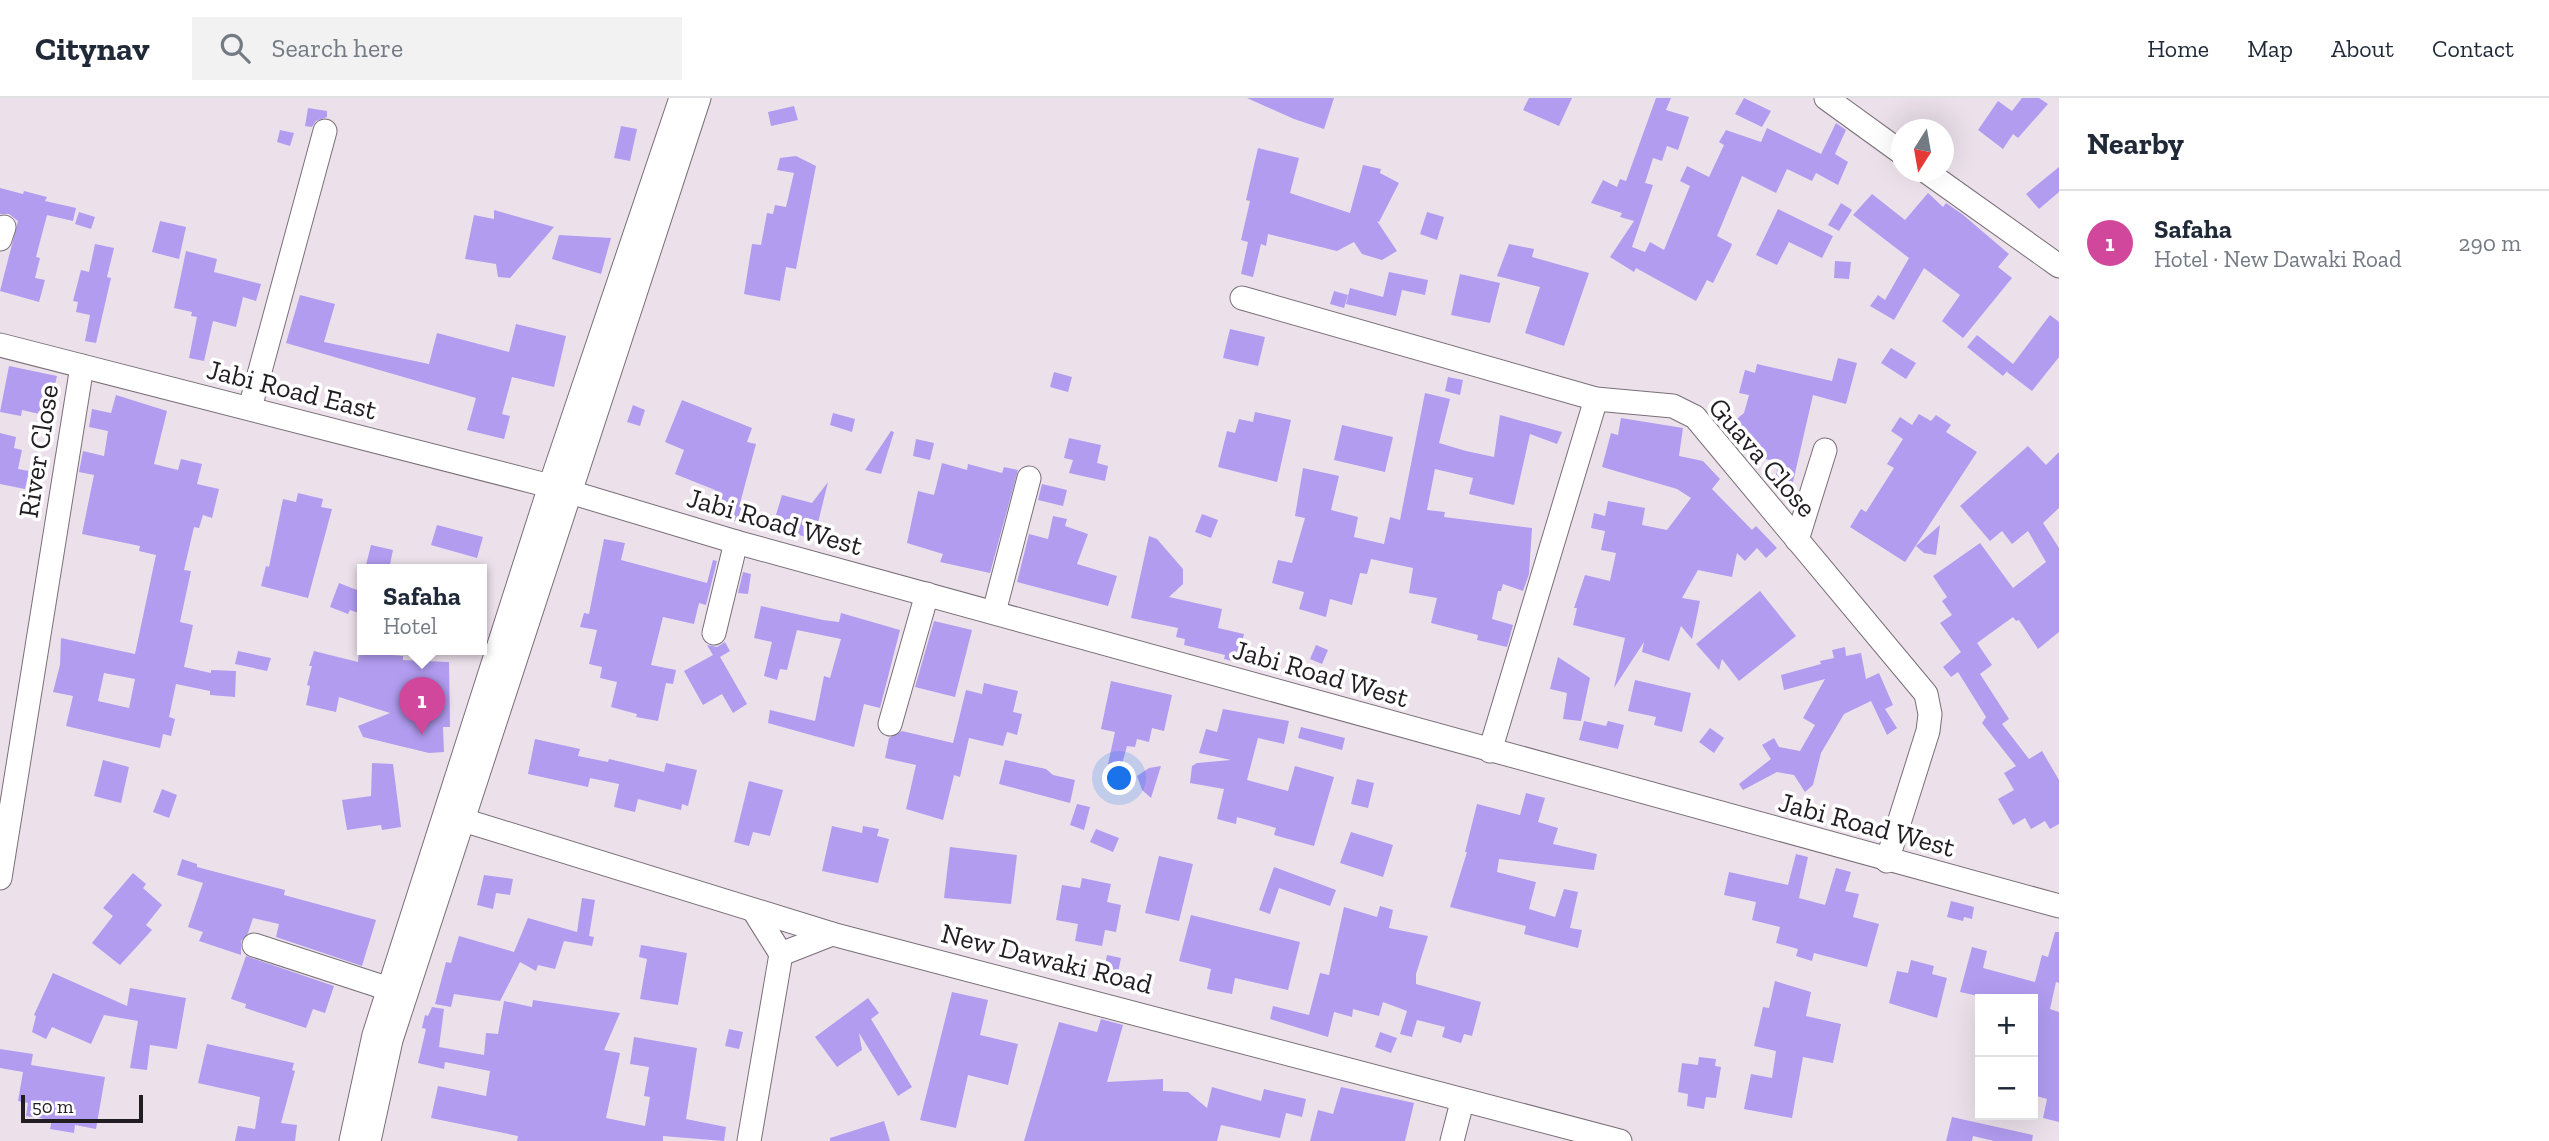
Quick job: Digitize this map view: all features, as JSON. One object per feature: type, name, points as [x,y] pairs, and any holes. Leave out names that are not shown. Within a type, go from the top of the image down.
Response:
[{"type":"street","points":[[678,132],[681,98]]},
{"type":"street","points":[[351,1141],[374,1035],[389,989],[678,132],[699,98]]},
{"type":"street","points":[[1826,98],[1891,145]]},
{"type":"street","points":[[250,408],[326,131]]},
{"type":"street","points":[[1941,182],[2059,266]]},
{"type":"street","name":"Guava Close","points":[[1242,298],[1596,399],[1674,406],[1695,417],[1926,694],[1930,714],[1928,731],[1887,861]]},
{"type":"street","name":"Jabi Road East","points":[[0,345],[559,489]]},
{"type":"street","name":"River Close","points":[[0,878],[82,366]]},
{"type":"street","points":[[1490,751],[1596,399]]},
{"type":"street","points":[[1797,540],[1825,450]]},
{"type":"street","points":[[994,612],[1029,478]]},
{"type":"street","points":[[369,1141],[391,1040],[463,820],[559,489]]},
{"type":"street","name":"Jabi Road West","points":[[559,489],[736,542],[1887,861],[2059,906]]},
{"type":"street","points":[[714,633],[736,542]]},
{"type":"street","points":[[890,724],[927,594]]},
{"type":"street","name":"New Dawaki Road","points":[[463,820],[832,934],[1177,1022],[1462,1102],[1620,1141]]},
{"type":"street","points":[[749,1141],[781,954],[754,911]]},
{"type":"street","points":[[781,954],[832,934]]},
{"type":"street","points":[[254,945],[389,989]]},
{"type":"street","points":[[1452,1141],[1462,1102]]},
{"type":"building","points":[[1247,98],[1334,98],[1324,129]]},
{"type":"building","points":[[1529,98],[1572,98],[1559,126],[1523,110]]},
{"type":"building","points":[[1656,98],[1671,98],[1666,110],[1689,117],[1678,150],[1667,146],[1662,161],[1653,158],[1645,183],[1653,185],[1632,247],[1645,252],[1650,242],[1664,250],[1690,186],[1680,181],[1687,166],[1709,177],[1724,145],[1719,142],[1726,130],[1761,142],[1767,128],[1821,154],[1836,123],[1846,130],[1835,154],[1848,162],[1838,185],[1816,173],[1812,181],[1787,169],[1776,193],[1742,176],[1717,236],[1732,244],[1731,247],[1713,283],[1707,280],[1696,301],[1636,268],[1634,272],[1610,257],[1634,221],[1620,217],[1622,213],[1591,203],[1603,180],[1617,187],[1620,179],[1626,181]]},
{"type":"building","points":[[1744,98],[1771,111],[1762,127],[1735,114]]},
{"type":"building","points":[[2022,98],[2039,98],[2048,104],[2018,138],[2013,134],[2003,149],[1978,130],[1998,101],[2012,111]]},
{"type":"building","points":[[794,106],[798,120],[771,126],[768,112]]},
{"type":"building","points":[[308,108],[327,111],[327,117],[316,121],[312,127],[305,126]]},
{"type":"building","points":[[621,126],[637,129],[630,161],[614,158]]},
{"type":"building","points":[[280,130],[294,133],[290,146],[277,142]]},
{"type":"building","points":[[1258,148],[1299,158],[1290,193],[1350,213],[1363,165],[1381,169],[1380,173],[1399,183],[1379,222],[1377,221],[1397,251],[1382,260],[1362,254],[1354,242],[1337,251],[1268,234],[1266,246],[1261,244],[1253,277],[1241,274],[1248,242],[1241,240],[1250,201],[1246,200]]},
{"type":"building","points":[[796,156],[816,166],[796,269],[786,267],[780,301],[744,294],[752,244],[761,245],[767,213],[773,214],[775,205],[786,207],[794,173],[777,170],[780,158]]},
{"type":"building","points":[[2059,167],[2059,192],[2039,209],[2026,194]]},
{"type":"building","points":[[0,188],[47,197],[45,201],[76,208],[73,221],[47,215],[36,257],[40,258],[35,278],[45,280],[39,302],[0,291],[18,221],[9,214],[0,214]]},
{"type":"building","points":[[1928,193],[1943,207],[1946,203],[1962,214],[2009,254],[1998,267],[2012,278],[1963,338],[1942,321],[1960,295],[1924,268],[1894,320],[1870,306],[1878,295],[1885,300],[1909,258],[1853,215],[1872,194],[1905,220]]},
{"type":"building","points":[[1841,203],[1852,210],[1839,231],[1828,225]]},
{"type":"building","points":[[1778,209],[1833,236],[1822,258],[1789,242],[1777,265],[1756,255]]},
{"type":"building","points":[[494,210],[554,227],[510,278],[498,277],[496,264],[465,259],[474,215],[494,219]]},
{"type":"building","points":[[79,212],[95,217],[91,229],[75,224]]},
{"type":"building","points":[[1427,212],[1444,217],[1437,240],[1420,234]]},
{"type":"building","points":[[160,221],[186,227],[179,259],[152,252]]},
{"type":"building","points":[[559,235],[611,238],[601,274],[552,259]]},
{"type":"building","points":[[95,244],[114,248],[107,277],[111,278],[96,343],[85,341],[90,315],[76,312],[78,302],[73,301],[81,270],[89,272]]},
{"type":"building","points":[[1509,244],[1534,249],[1532,257],[1589,273],[1564,346],[1525,333],[1540,287],[1497,276]]},
{"type":"building","points":[[186,251],[217,259],[214,272],[261,284],[256,301],[243,297],[236,327],[213,321],[204,361],[189,358],[197,317],[191,316],[192,312],[174,308]]},
{"type":"building","points":[[1835,261],[1851,262],[1849,279],[1834,278]]},
{"type":"building","points":[[1389,272],[1428,280],[1425,295],[1402,290],[1396,316],[1346,304],[1350,288],[1383,297]]},
{"type":"building","points":[[1460,274],[1500,283],[1490,323],[1451,315]]},
{"type":"building","points":[[1334,291],[1348,295],[1344,308],[1330,304]]},
{"type":"building","points":[[300,295],[335,304],[324,342],[429,364],[437,333],[509,352],[516,324],[566,336],[554,387],[512,377],[502,414],[510,416],[504,439],[467,430],[476,398],[286,343]]},
{"type":"building","points":[[2050,315],[2059,322],[2059,357],[2032,391],[2007,372],[2008,370],[2003,376],[1967,347],[1977,335],[2013,364]]},
{"type":"building","points":[[1230,329],[1265,337],[1258,366],[1223,358]]},
{"type":"building","points":[[1891,348],[1916,363],[1906,379],[1881,363]]},
{"type":"building","points":[[1838,358],[1857,363],[1846,404],[1813,395],[1793,482],[1775,478],[1779,463],[1755,456],[1729,425],[1744,413],[1749,395],[1739,393],[1745,370],[1755,373],[1757,364],[1832,381]]},
{"type":"building","points":[[9,366],[57,376],[48,416],[22,410],[21,416],[0,412]]},
{"type":"building","points":[[1054,372],[1072,377],[1068,392],[1050,387]]},
{"type":"building","points":[[1448,377],[1463,380],[1460,395],[1445,391]]},
{"type":"building","points":[[1425,393],[1450,399],[1439,443],[1466,451],[1494,457],[1500,415],[1562,432],[1557,444],[1530,434],[1514,505],[1469,494],[1473,478],[1435,469],[1427,510],[1445,512],[1444,517],[1532,528],[1529,574],[1523,591],[1503,584],[1501,591],[1498,591],[1492,619],[1513,625],[1507,647],[1477,640],[1478,635],[1431,623],[1437,598],[1409,593],[1413,568],[1371,559],[1367,574],[1360,573],[1352,605],[1330,599],[1326,617],[1299,609],[1304,592],[1272,583],[1278,560],[1292,563],[1305,518],[1295,516],[1303,468],[1339,476],[1331,510],[1358,517],[1354,537],[1384,544],[1390,517],[1400,520]]},
{"type":"building","points":[[116,395],[167,411],[154,464],[178,470],[181,459],[202,464],[197,484],[219,489],[212,518],[203,515],[199,528],[194,527],[184,570],[191,571],[180,622],[193,625],[184,667],[211,673],[211,670],[236,671],[235,697],[210,695],[210,691],[176,684],[169,717],[175,719],[171,736],[163,734],[160,748],[66,726],[73,696],[53,692],[60,665],[61,638],[135,654],[156,555],[139,551],[140,546],[82,534],[94,475],[79,472],[83,451],[104,456],[108,431],[89,427],[92,409],[111,413]],"holes":[[[104,673],[135,679],[129,708],[98,701]]]},
{"type":"building","points":[[682,400],[752,428],[747,442],[756,444],[739,507],[742,507],[739,522],[706,514],[715,490],[675,474],[684,450],[665,442]]},
{"type":"building","points":[[633,405],[645,410],[640,426],[627,422]]},
{"type":"building","points":[[1255,412],[1291,420],[1277,482],[1218,467],[1227,431],[1235,433],[1239,419],[1253,422]]},
{"type":"building","points":[[833,413],[855,419],[852,432],[830,425]]},
{"type":"building","points":[[1919,414],[1931,421],[1936,415],[1951,425],[1946,432],[1977,452],[1905,562],[1850,527],[1861,509],[1866,512],[1894,468],[1887,464],[1903,439],[1891,431],[1900,417],[1912,425]]},
{"type":"building","points":[[1621,418],[1683,428],[1679,456],[1703,461],[1720,479],[1712,489],[1752,530],[1756,526],[1777,548],[1766,558],[1757,548],[1745,561],[1737,553],[1732,577],[1698,570],[1682,598],[1700,601],[1692,639],[1681,626],[1669,661],[1642,652],[1644,642],[1614,688],[1625,638],[1573,625],[1577,608],[1574,608],[1585,575],[1610,581],[1616,553],[1601,550],[1605,531],[1591,528],[1594,513],[1605,516],[1608,501],[1645,508],[1642,525],[1667,530],[1691,498],[1677,489],[1602,467],[1611,433],[1618,435]]},
{"type":"building","points":[[1342,425],[1393,437],[1385,472],[1334,460]]},
{"type":"building","points":[[891,431],[894,432],[881,474],[865,470]]},
{"type":"building","points":[[0,433],[16,437],[14,448],[22,450],[18,469],[29,471],[25,489],[0,484]]},
{"type":"building","points":[[1069,438],[1101,445],[1097,463],[1108,466],[1105,481],[1069,473],[1073,460],[1064,458]]},
{"type":"building","points":[[916,439],[934,443],[930,460],[913,456]]},
{"type":"building","points":[[2028,446],[2046,465],[2059,452],[2059,508],[2043,523],[2059,548],[2059,632],[2038,649],[2019,620],[2016,621],[2013,617],[1977,643],[1992,665],[1980,674],[2009,719],[2002,724],[2029,759],[2042,751],[2059,780],[2059,824],[2050,829],[2045,821],[2031,829],[2025,818],[2013,825],[1998,799],[2014,790],[2004,773],[2016,766],[1982,723],[1986,717],[1958,672],[1951,677],[1943,667],[1961,652],[1940,623],[1952,615],[1942,601],[1947,597],[1933,576],[1980,543],[2013,588],[2046,562],[2028,531],[2012,544],[2002,531],[1990,541],[1960,506]]},
{"type":"building","points":[[942,463],[967,470],[968,464],[1002,473],[1004,467],[1018,470],[990,573],[940,562],[943,554],[907,543],[918,491],[934,495]]},
{"type":"building","points":[[828,482],[814,539],[772,528],[782,495],[812,503]]},
{"type":"building","points":[[1042,484],[1067,490],[1063,506],[1038,500]]},
{"type":"building","points":[[298,493],[323,499],[321,507],[332,509],[308,598],[261,586],[266,566],[269,567],[283,499],[296,502]]},
{"type":"building","points":[[1202,514],[1218,520],[1211,538],[1195,532]]},
{"type":"building","points":[[1053,516],[1067,519],[1065,526],[1088,534],[1077,564],[1117,576],[1108,606],[1017,582],[1029,534],[1048,539]]},
{"type":"building","points":[[437,525],[483,537],[477,558],[431,545]]},
{"type":"building","points":[[1940,525],[1936,555],[1924,553],[1916,546]]},
{"type":"building","points":[[1149,536],[1157,539],[1183,569],[1183,584],[1169,597],[1222,609],[1218,628],[1244,634],[1237,662],[1224,659],[1225,655],[1184,645],[1185,639],[1176,637],[1178,628],[1131,618]]},
{"type":"building","points":[[604,539],[625,543],[621,560],[707,583],[713,560],[717,561],[706,605],[699,603],[694,624],[663,617],[651,665],[676,670],[673,684],[666,683],[658,721],[636,717],[637,714],[611,707],[617,682],[600,678],[602,667],[589,664],[597,630],[580,627],[584,613],[589,614]]},
{"type":"building","points":[[371,545],[393,550],[390,564],[366,564]]},
{"type":"building","points":[[743,572],[751,574],[748,594],[738,593]]},
{"type":"building","points":[[339,583],[357,590],[357,612],[350,610],[348,614],[330,607]]},
{"type":"building","points":[[1760,591],[1796,636],[1739,681],[1722,659],[1719,670],[1696,644]]},
{"type":"building","points":[[761,606],[839,622],[841,613],[900,630],[880,708],[864,704],[854,747],[768,723],[770,710],[815,721],[824,676],[830,678],[841,639],[797,630],[787,670],[780,669],[777,680],[764,676],[772,642],[754,638]]},
{"type":"building","points":[[934,621],[972,630],[955,697],[915,687]]},
{"type":"building","points":[[725,642],[730,651],[720,657],[747,704],[733,713],[722,694],[703,705],[684,671],[713,655],[707,645],[717,647]]},
{"type":"building","points":[[1316,645],[1328,650],[1322,664],[1310,659]]},
{"type":"building","points":[[1845,647],[1846,656],[1861,653],[1866,679],[1879,673],[1893,705],[1885,709],[1897,728],[1887,735],[1871,701],[1844,714],[1821,753],[1813,785],[1805,792],[1794,775],[1777,772],[1743,790],[1739,784],[1771,759],[1762,745],[1774,738],[1779,747],[1800,751],[1815,725],[1803,718],[1825,679],[1784,690],[1781,675],[1821,664],[1820,661],[1834,658],[1832,650]]},
{"type":"building","points":[[238,651],[271,658],[267,671],[235,664]]},
{"type":"building","points":[[314,651],[358,662],[359,655],[392,655],[403,656],[403,660],[449,662],[450,727],[443,727],[444,752],[429,753],[363,737],[358,726],[390,713],[339,697],[336,712],[306,705],[312,666],[309,666]]},
{"type":"building","points":[[1558,657],[1590,678],[1581,721],[1563,719],[1567,693],[1550,689]]},
{"type":"building","points":[[1635,680],[1691,693],[1682,732],[1654,725],[1656,717],[1628,711]]},
{"type":"building","points":[[1111,681],[1172,695],[1164,731],[1152,728],[1149,742],[1137,739],[1135,747],[1127,746],[1121,768],[1108,764],[1115,732],[1101,729]]},
{"type":"building","points":[[984,683],[1018,691],[1013,712],[1022,714],[1017,735],[1007,732],[1003,746],[969,738],[960,777],[954,775],[943,820],[906,809],[916,765],[885,758],[889,738],[902,731],[953,743],[966,690],[982,694]]},
{"type":"building","points":[[1223,709],[1289,721],[1284,744],[1258,738],[1247,780],[1288,791],[1295,766],[1334,777],[1314,846],[1274,835],[1276,828],[1237,817],[1236,824],[1217,819],[1224,789],[1190,783],[1192,766],[1197,763],[1231,760],[1199,753],[1206,729],[1217,732]]},
{"type":"building","points":[[1584,721],[1606,726],[1608,721],[1624,725],[1618,749],[1579,740]]},
{"type":"building","points":[[1301,727],[1345,738],[1342,750],[1298,738]]},
{"type":"building","points":[[1710,728],[1724,738],[1714,753],[1699,742]]},
{"type":"building","points":[[535,739],[580,749],[578,756],[608,762],[609,759],[664,772],[666,763],[697,770],[688,806],[682,804],[681,810],[638,799],[635,812],[614,807],[619,784],[590,778],[588,787],[528,774]]},
{"type":"building","points":[[103,760],[129,767],[121,803],[94,796]]},
{"type":"building","points":[[1005,760],[1046,769],[1053,775],[1075,780],[1070,803],[999,784]]},
{"type":"building","points":[[372,763],[393,764],[401,827],[382,830],[381,825],[347,830],[342,800],[371,796]]},
{"type":"building","points":[[1161,766],[1151,798],[1142,790],[1137,776],[1149,768]]},
{"type":"building","points":[[1357,779],[1374,783],[1368,808],[1351,804]]},
{"type":"building","points":[[749,781],[783,790],[770,836],[753,832],[749,846],[734,842]]},
{"type":"building","points":[[162,789],[177,795],[169,818],[153,812]]},
{"type":"building","points":[[1526,793],[1545,798],[1538,822],[1558,828],[1553,844],[1597,854],[1594,870],[1499,859],[1497,872],[1536,882],[1529,909],[1555,917],[1564,889],[1578,892],[1570,928],[1582,930],[1578,948],[1524,934],[1526,926],[1450,907],[1467,852],[1477,804],[1520,815]]},
{"type":"building","points":[[1077,804],[1090,807],[1084,830],[1070,825]]},
{"type":"building","points":[[832,826],[862,833],[863,826],[879,829],[877,836],[889,839],[878,883],[822,871]]},
{"type":"building","points":[[1096,829],[1119,838],[1113,852],[1090,842]]},
{"type":"building","points":[[1351,832],[1393,845],[1383,877],[1340,863]]},
{"type":"building","points":[[950,847],[1017,855],[1011,904],[944,898]]},
{"type":"building","points":[[1796,854],[1808,857],[1799,898],[1825,905],[1836,868],[1851,872],[1845,891],[1859,894],[1853,917],[1879,924],[1867,967],[1814,953],[1812,961],[1796,956],[1798,949],[1776,943],[1780,927],[1752,920],[1756,902],[1724,895],[1729,872],[1788,885]]},
{"type":"building","points":[[1159,856],[1193,864],[1179,921],[1145,913]]},
{"type":"building","points":[[182,859],[197,864],[197,867],[285,890],[284,895],[376,920],[362,966],[276,937],[279,924],[253,918],[248,933],[241,941],[241,955],[199,941],[203,932],[188,927],[203,883],[177,875]]},
{"type":"building","points":[[1274,867],[1336,890],[1330,906],[1279,888],[1270,914],[1259,910]]},
{"type":"building","points":[[133,873],[146,884],[143,888],[162,905],[146,925],[152,930],[120,965],[92,943],[113,916],[103,908]]},
{"type":"building","points":[[484,875],[513,879],[510,895],[496,893],[493,909],[477,905]]},
{"type":"building","points":[[1082,878],[1111,884],[1107,902],[1121,905],[1116,932],[1105,930],[1102,946],[1075,941],[1078,924],[1056,920],[1062,885],[1080,888]]},
{"type":"building","points":[[582,898],[595,900],[589,936],[594,937],[592,946],[564,941],[555,969],[538,965],[536,971],[520,962],[500,1001],[454,994],[451,1007],[435,1004],[446,962],[451,963],[459,936],[514,952],[528,918],[577,932]]},
{"type":"building","points":[[1951,901],[1974,907],[1972,919],[1964,917],[1963,921],[1947,917]]},
{"type":"building","points":[[1380,906],[1393,910],[1389,928],[1428,936],[1416,974],[1416,984],[1481,1002],[1472,1036],[1464,1034],[1461,1043],[1442,1037],[1445,1027],[1417,1020],[1412,1037],[1400,1034],[1407,1011],[1383,1002],[1379,1016],[1353,1009],[1352,1017],[1334,1012],[1328,1037],[1270,1019],[1273,1006],[1309,1015],[1320,973],[1329,975],[1344,907],[1377,917]]},
{"type":"building","points":[[1191,915],[1300,942],[1288,990],[1235,978],[1232,994],[1207,989],[1211,969],[1179,961]]},
{"type":"building","points":[[2055,932],[2059,932],[2059,983],[2056,982],[2050,1009],[2059,1012],[2059,1122],[2043,1118],[2047,1099],[2038,1096],[2038,994],[1975,995],[1960,992],[1972,947],[1987,951],[1983,968],[2035,982],[2042,955],[2048,957]]},
{"type":"building","points":[[641,945],[687,953],[678,1005],[640,999],[647,959],[639,957]]},
{"type":"building","points":[[1107,955],[1121,958],[1117,977],[1103,974]]},
{"type":"building","points":[[246,956],[334,986],[325,1013],[313,1009],[306,1028],[245,1008],[246,1004],[231,999]]},
{"type":"building","points":[[1911,960],[1934,966],[1932,974],[1947,978],[1937,1018],[1889,1003],[1897,971],[1908,973]]},
{"type":"building","points":[[53,973],[127,1006],[130,988],[186,998],[177,1049],[150,1045],[147,1070],[130,1068],[138,1021],[104,1015],[91,1044],[52,1027],[46,1039],[32,1032],[36,1016],[34,1015]]},
{"type":"building","points":[[1775,981],[1811,992],[1806,1016],[1841,1024],[1833,1063],[1803,1057],[1792,1118],[1744,1109],[1751,1074],[1772,1078],[1776,1051],[1754,1046],[1763,1007],[1769,1008]]},
{"type":"building","points":[[952,992],[988,1000],[980,1035],[1018,1044],[1008,1085],[968,1075],[956,1128],[920,1120]]},
{"type":"building","points":[[868,998],[879,1013],[871,1019],[912,1087],[898,1096],[859,1033],[862,1050],[837,1067],[815,1037]]},
{"type":"building","points":[[533,1000],[620,1013],[604,1050],[620,1053],[606,1118],[645,1126],[650,1097],[644,1096],[649,1067],[630,1064],[634,1037],[697,1048],[686,1119],[726,1127],[724,1141],[663,1136],[663,1141],[517,1141],[518,1136],[431,1118],[438,1086],[486,1096],[490,1071],[445,1062],[444,1069],[418,1063],[426,1029],[422,1028],[425,1015],[428,1016],[432,1007],[444,1009],[439,1047],[484,1055],[486,1033],[498,1034],[504,1001],[532,1007]]},
{"type":"building","points":[[1101,1019],[1123,1025],[1107,1082],[1163,1079],[1163,1091],[1188,1092],[1207,1108],[1212,1087],[1261,1101],[1264,1089],[1306,1099],[1302,1117],[1286,1113],[1280,1138],[1221,1125],[1217,1141],[1024,1141],[1059,1022],[1097,1032]]},
{"type":"building","points":[[729,1029],[743,1032],[739,1049],[725,1046]]},
{"type":"building","points":[[1380,1032],[1397,1038],[1391,1053],[1375,1047]]},
{"type":"building","points":[[207,1044],[294,1063],[292,1070],[295,1071],[281,1123],[297,1125],[295,1141],[235,1141],[238,1126],[255,1129],[260,1097],[198,1083]]},
{"type":"building","points":[[0,1049],[33,1054],[31,1065],[105,1077],[96,1129],[75,1125],[74,1133],[50,1129],[52,1120],[26,1116],[28,1103],[18,1101],[23,1072],[0,1068]]},
{"type":"building","points":[[1699,1057],[1716,1059],[1715,1066],[1721,1067],[1716,1098],[1706,1097],[1704,1109],[1687,1106],[1688,1094],[1678,1092],[1682,1063],[1698,1065]]},
{"type":"building","points":[[1341,1087],[1414,1103],[1405,1141],[1310,1141],[1318,1110],[1333,1114]]},
{"type":"building","points":[[1952,1117],[2033,1135],[2032,1141],[1994,1141],[1973,1136],[1972,1141],[1946,1141]]},
{"type":"building","points":[[884,1121],[890,1141],[830,1141],[830,1138]]},
{"type":"place","name":"Safaha","points":[[422,735]]}]
